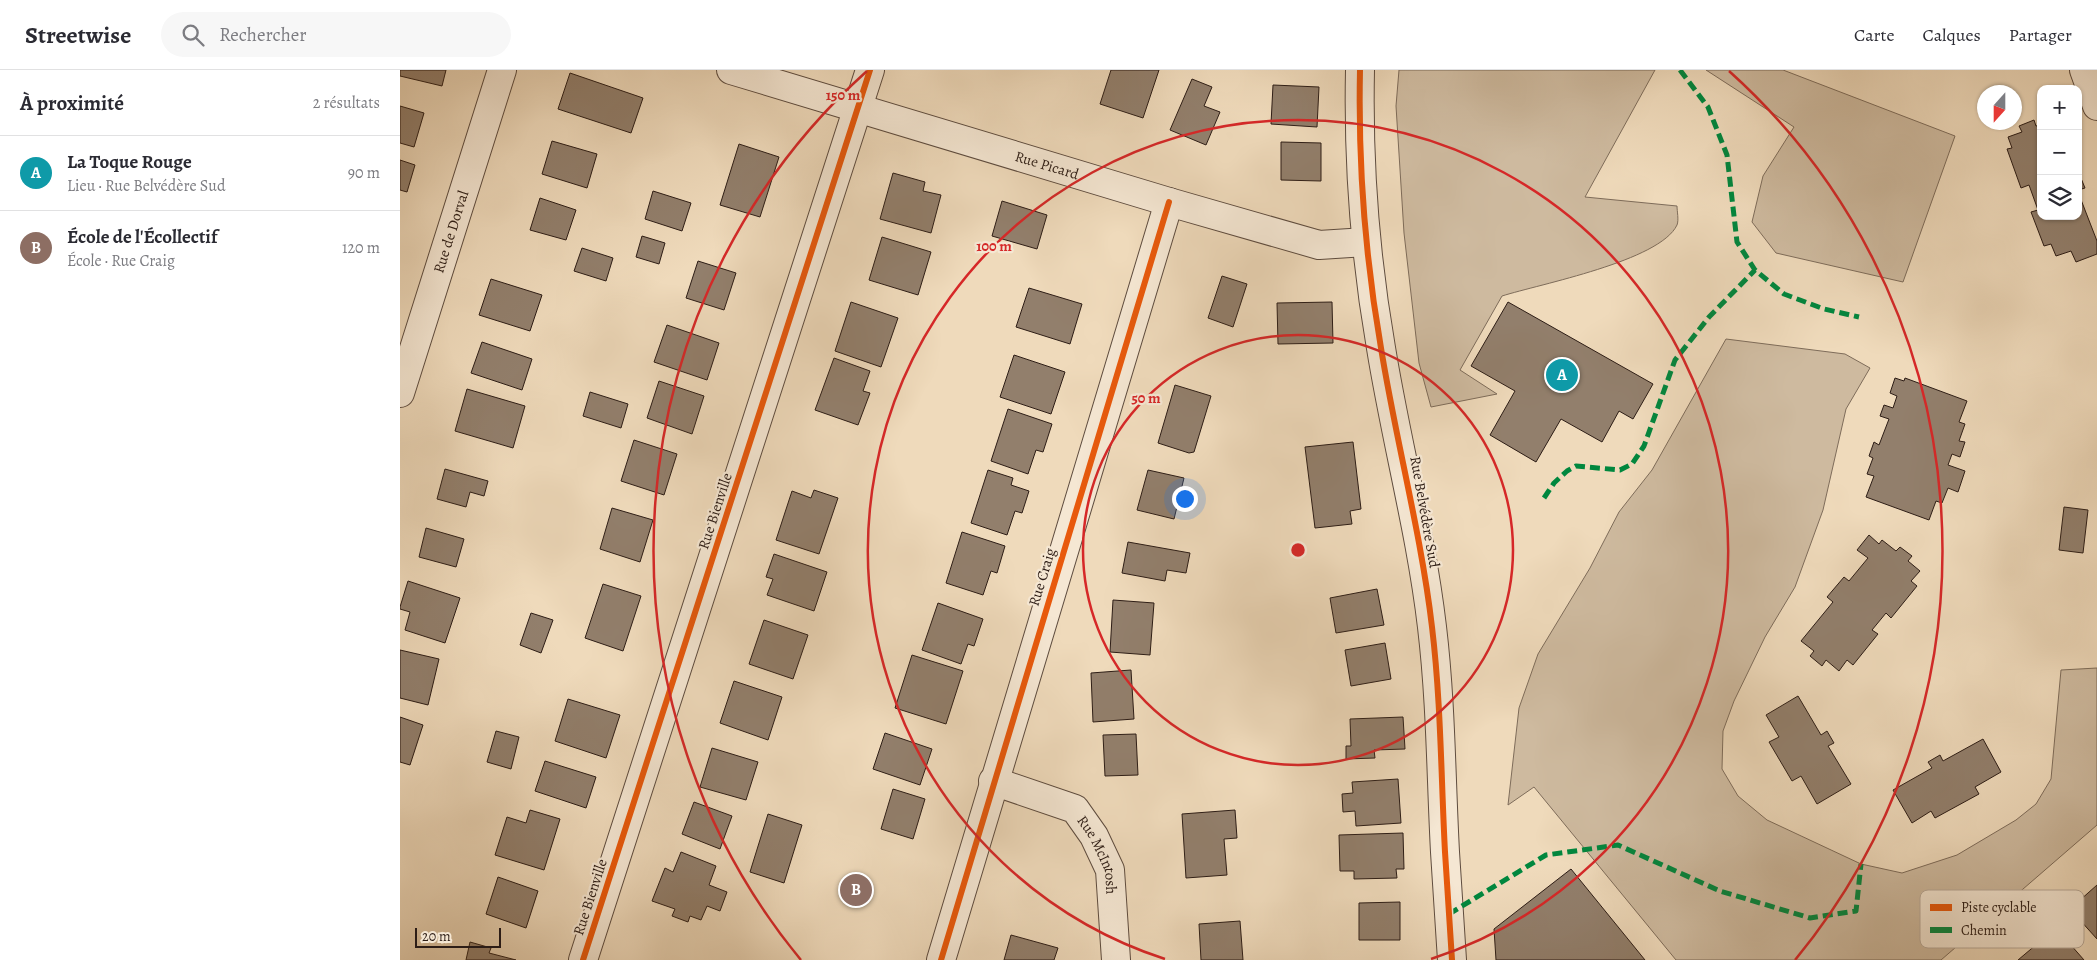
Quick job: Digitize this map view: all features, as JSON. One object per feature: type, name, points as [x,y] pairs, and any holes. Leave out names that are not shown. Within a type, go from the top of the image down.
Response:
[{"type":"street","name":"Rue de Dorval","points":[[400,394],[502,70]]},
{"type":"street","name":"Rue Picard","points":[[732,70],[1169,202],[1320,244],[1366,242]]},
{"type":"street","name":"Rue Bienville","points":[[583,960],[870,70]]},
{"type":"street","name":"Rue Belvédère Sud","points":[[1360,70],[1359,135],[1366,242],[1381,349],[1414,516],[1432,627],[1441,731],[1445,852],[1452,960]]},
{"type":"street","points":[[2084,70],[2097,106]]},
{"type":"street","name":"Rue Craig","points":[[940,960],[1169,202]]},
{"type":"street","name":"Rue McIntosh","points":[[993,781],[1076,809],[1094,836],[1110,870],[1116,960]]},
{"type":"shaded area","points":[[1399,70],[1655,70],[1585,197],[1677,206],[1677,225],[1666,238],[1648,250],[1597,270],[1502,296],[1460,370],[1497,394],[1431,407],[1419,363],[1404,233],[1396,106]]},
{"type":"shaded area","points":[[1706,70],[1783,70],[1955,136],[1903,282],[1776,253],[1752,222],[1763,176],[1794,127]]},
{"type":"shaded area","points":[[1726,339],[1845,354],[1870,368],[1846,409],[1823,510],[1795,587],[1765,637],[1734,701],[1723,731],[1722,769],[1738,796],[1767,820],[1861,864],[1902,873],[1957,855],[2016,820],[2036,804],[2051,779],[2061,670],[2097,668],[2097,825],[2022,890],[1920,890],[1920,948],[1955,948],[1941,960],[1676,960],[1534,787],[1508,805],[1519,708],[1538,654],[1590,568],[1619,512],[1652,470]]},
{"type":"building","points":[[400,70],[446,70],[442,86],[400,76]]},
{"type":"building","points":[[1111,70],[1159,70],[1143,118],[1100,104]]},
{"type":"building","points":[[570,73],[643,98],[631,133],[558,109]]},
{"type":"building","points":[[1192,79],[1212,87],[1204,106],[1220,112],[1206,145],[1170,130]]},
{"type":"building","points":[[1273,85],[1319,87],[1317,127],[1271,124]]},
{"type":"building","points":[[400,106],[424,113],[414,147],[400,143]]},
{"type":"building","points":[[2034,120],[2037,126],[2037,207],[2029,185],[2021,188],[2007,149],[2012,148],[2008,137],[2022,132],[2022,125]]},
{"type":"building","points":[[552,141],[597,154],[587,188],[542,174]]},
{"type":"building","points":[[1281,142],[1321,143],[1321,181],[1281,180]]},
{"type":"building","points":[[739,144],[779,157],[760,217],[720,205]]},
{"type":"building","points":[[400,160],[415,165],[407,192],[400,190]]},
{"type":"building","points":[[893,173],[925,182],[923,191],[941,195],[931,233],[880,219]]},
{"type":"building","points":[[653,191],[691,203],[682,231],[645,219]]},
{"type":"building","points":[[540,198],[576,210],[566,240],[530,230]]},
{"type":"building","points":[[1002,201],[1047,215],[1037,249],[992,236]]},
{"type":"building","points":[[2082,202],[2097,241],[2097,254],[2076,262],[2071,251],[2056,256],[2051,244],[2044,246],[2031,212],[2037,210],[2037,220],[2082,220]]},
{"type":"building","points":[[642,236],[665,243],[659,264],[636,257]]},
{"type":"building","points":[[882,237],[931,252],[918,295],[869,280]]},
{"type":"building","points":[[582,248],[613,258],[606,281],[574,271]]},
{"type":"building","points":[[698,261],[736,273],[724,310],[686,298]]},
{"type":"building","points":[[1222,276],[1247,284],[1233,327],[1208,318]]},
{"type":"building","points":[[491,279],[542,295],[530,331],[479,315]]},
{"type":"building","points":[[1029,288],[1082,304],[1070,344],[1016,327]]},
{"type":"building","points":[[851,302],[898,318],[881,367],[835,351]]},
{"type":"building","points":[[1332,302],[1333,343],[1278,344],[1277,303]]},
{"type":"building","points":[[1508,302],[1653,384],[1633,419],[1619,411],[1602,442],[1561,419],[1536,462],[1490,435],[1515,391],[1471,366]]},
{"type":"building","points":[[667,325],[719,343],[707,380],[654,362]]},
{"type":"building","points":[[482,342],[532,359],[522,390],[471,373]]},
{"type":"building","points":[[1014,355],[1065,372],[1051,414],[1000,397]]},
{"type":"building","points":[[834,358],[870,371],[863,391],[870,393],[858,425],[815,410]]},
{"type":"building","points":[[1895,378],[1904,381],[1905,378],[1967,401],[1959,422],[1965,424],[1959,441],[1965,442],[1960,457],[1952,454],[1948,465],[1965,471],[1958,492],[1948,488],[1942,503],[1936,501],[1929,520],[1866,497],[1874,476],[1867,474],[1873,458],[1869,456],[1874,442],[1879,445],[1889,419],[1880,416],[1884,405],[1893,408],[1897,396],[1890,393]]},
{"type":"building","points":[[659,381],[704,396],[692,434],[647,418]]},
{"type":"building","points":[[1175,385],[1211,396],[1194,452],[1189,453],[1158,443]]},
{"type":"building","points":[[467,389],[525,406],[513,448],[455,431]]},
{"type":"building","points":[[590,392],[628,404],[621,428],[583,416]]},
{"type":"building","points":[[1008,409],[1052,424],[1043,452],[1036,450],[1028,474],[991,461]]},
{"type":"building","points":[[634,440],[677,454],[664,495],[621,481]]},
{"type":"building","points":[[1353,442],[1361,509],[1350,511],[1352,524],[1315,528],[1305,447]]},
{"type":"building","points":[[445,469],[488,481],[484,496],[470,492],[466,507],[437,499]]},
{"type":"building","points":[[988,470],[1013,478],[1011,485],[1029,491],[1022,513],[1015,511],[1007,535],[971,523]]},
{"type":"building","points":[[1148,470],[1184,478],[1174,519],[1137,510]]},
{"type":"building","points":[[814,490],[838,498],[819,554],[776,540],[792,491],[811,498]]},
{"type":"building","points":[[2064,507],[2088,510],[2083,553],[2059,550]]},
{"type":"building","points":[[612,508],[653,520],[640,562],[600,549]]},
{"type":"building","points":[[426,528],[464,539],[456,567],[419,557]]},
{"type":"building","points":[[962,532],[1005,546],[997,573],[991,571],[983,595],[946,583]]},
{"type":"building","points":[[1869,535],[1879,544],[1882,540],[1896,551],[1900,547],[1912,556],[1908,561],[1920,571],[1911,581],[1917,586],[1891,618],[1886,613],[1872,630],[1878,634],[1853,665],[1847,660],[1839,671],[1826,660],[1822,666],[1810,656],[1814,651],[1801,641],[1833,602],[1827,597],[1844,577],[1849,581],[1868,558],[1857,550]]},
{"type":"building","points":[[1128,542],[1190,553],[1186,573],[1167,570],[1165,581],[1122,573]]},
{"type":"building","points":[[774,554],[827,572],[814,611],[767,595],[773,579],[766,577]]},
{"type":"building","points":[[408,581],[460,598],[445,643],[405,630],[410,612],[400,609],[400,607]]},
{"type":"building","points":[[603,584],[641,596],[623,651],[585,638]]},
{"type":"building","points":[[1377,589],[1384,625],[1336,633],[1330,598]]},
{"type":"building","points":[[1113,600],[1154,603],[1150,655],[1110,652]]},
{"type":"building","points":[[938,603],[983,619],[974,646],[968,644],[961,664],[922,650]]},
{"type":"building","points":[[531,613],[553,620],[541,653],[520,645]]},
{"type":"building","points":[[764,620],[808,635],[793,679],[749,664]]},
{"type":"building","points":[[1385,643],[1391,679],[1351,686],[1345,650]]},
{"type":"building","points":[[400,650],[439,659],[428,705],[400,698]]},
{"type":"building","points":[[912,655],[963,671],[946,724],[895,708]]},
{"type":"building","points":[[1131,670],[1134,719],[1093,722],[1091,673]]},
{"type":"building","points":[[734,681],[782,697],[768,740],[720,723]]},
{"type":"building","points":[[1798,696],[1821,735],[1827,731],[1834,743],[1828,746],[1851,784],[1817,804],[1801,776],[1792,781],[1769,742],[1779,737],[1766,715]]},
{"type":"building","points":[[568,699],[620,715],[606,758],[555,741]]},
{"type":"building","points":[[400,717],[423,725],[410,765],[400,762]]},
{"type":"building","points":[[1403,717],[1405,749],[1374,750],[1375,758],[1346,759],[1346,746],[1351,746],[1350,719]]},
{"type":"building","points":[[496,731],[519,737],[511,769],[487,762]]},
{"type":"building","points":[[885,733],[932,749],[920,785],[873,769]]},
{"type":"building","points":[[1136,734],[1138,775],[1105,776],[1103,735]]},
{"type":"building","points":[[1983,739],[2001,772],[1975,787],[1979,794],[1935,818],[1931,811],[1912,823],[1893,790],[1932,768],[1928,762],[1940,755],[1943,761]]},
{"type":"building","points":[[712,748],[758,762],[746,800],[700,787]]},
{"type":"building","points":[[545,761],[596,777],[586,808],[535,791]]},
{"type":"building","points":[[1398,779],[1401,823],[1356,826],[1355,811],[1343,812],[1342,794],[1353,793],[1352,782]]},
{"type":"building","points":[[893,789],[925,799],[913,839],[881,829]]},
{"type":"building","points":[[694,802],[732,816],[720,849],[682,834]]},
{"type":"building","points":[[530,810],[560,819],[544,870],[495,855],[507,817],[526,823]]},
{"type":"building","points":[[1235,810],[1237,838],[1224,839],[1227,875],[1186,878],[1182,814]]},
{"type":"building","points":[[768,814],[802,825],[784,883],[750,872]]},
{"type":"building","points":[[1403,833],[1404,869],[1396,869],[1397,878],[1354,879],[1354,871],[1340,871],[1339,835]]},
{"type":"building","points":[[681,852],[716,866],[709,885],[727,892],[720,911],[707,906],[701,920],[690,916],[688,922],[672,916],[675,909],[652,901],[665,868],[673,872]]},
{"type":"building","points":[[1571,869],[1645,960],[1496,960],[1494,929]]},
{"type":"building","points":[[498,877],[538,891],[526,928],[486,914]]},
{"type":"building","points":[[2097,885],[2097,939],[2084,925],[2084,897]]},
{"type":"building","points":[[1400,902],[1400,940],[1359,940],[1359,903]]},
{"type":"building","points":[[1240,921],[1243,960],[1201,960],[1199,924]]},
{"type":"building","points":[[1011,935],[1058,948],[1054,960],[1004,960]]},
{"type":"building","points":[[470,942],[491,948],[489,953],[516,960],[466,960]]},
{"type":"building","points":[[2032,948],[2074,948],[2084,960],[2018,960]]},
{"type":"marked path","points":[[1680,70],[1708,107],[1727,155],[1737,242],[1755,270],[1784,294],[1824,309],[1859,317]]},
{"type":"marked path","points":[[1544,498],[1554,483],[1567,471],[1576,466],[1620,470],[1632,464],[1644,446],[1675,360],[1709,317],[1755,270]]},
{"type":"marked path","points":[[1449,914],[1546,855],[1618,845],[1720,891],[1810,918],[1856,911],[1861,864]]},
{"type":"cycle path","points":[[583,960],[870,70]]},
{"type":"cycle path","points":[[1360,70],[1360,140],[1364,209],[1375,313],[1422,557],[1435,655],[1452,960]]},
{"type":"cycle path","points":[[941,960],[1169,202]]},
{"type":"place","name":"La Toque Rouge","points":[[1562,375]]},
{"type":"place","name":"École de l'Écollectif","points":[[856,890]]}]
